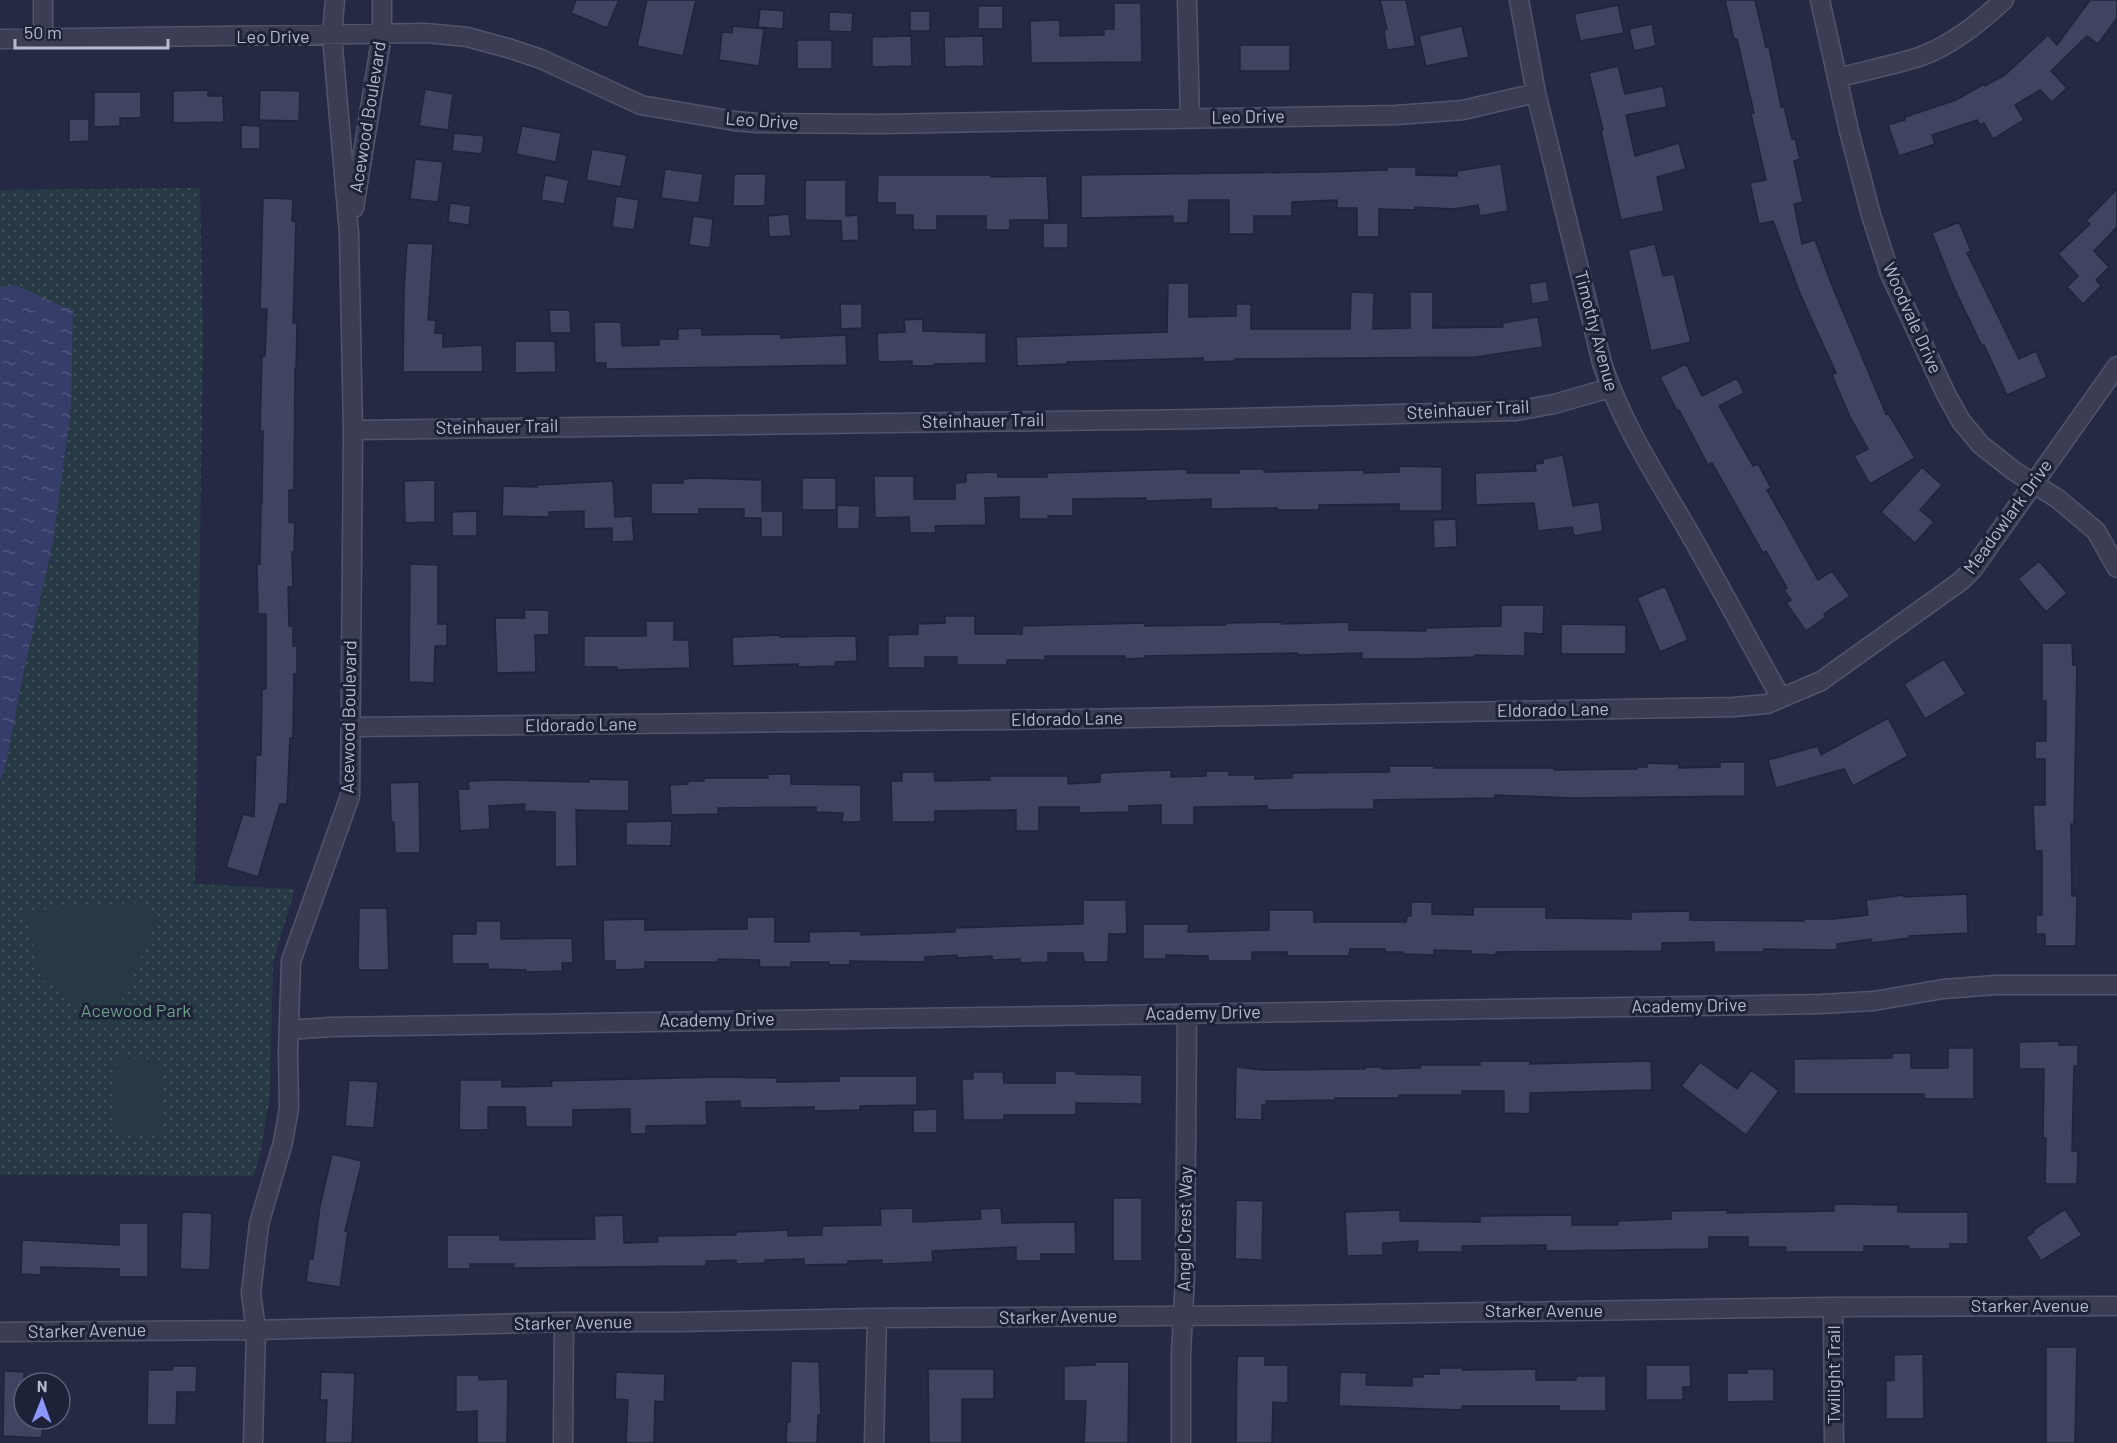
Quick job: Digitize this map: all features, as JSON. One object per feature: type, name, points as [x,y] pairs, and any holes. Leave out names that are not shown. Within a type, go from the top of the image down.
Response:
[{"type":"street","points":[[43,0],[43,38]]},
{"type":"street","name":"Acewood Boulevard","points":[[253,1443],[256,1330],[251,1293],[259,1224],[283,1142],[289,1108],[291,961],[350,796],[353,430],[349,233],[332,36],[335,0]]},
{"type":"street","name":"Acewood Boulevard","points":[[349,233],[382,34],[382,0]]},
{"type":"street","points":[[1187,0],[1190,117]]},
{"type":"street","name":"Timothy Avenue","points":[[1519,0],[1536,93],[1610,388],[1628,428],[1781,698]]},
{"type":"street","name":"Woodvale Drive","points":[[1820,0],[1871,215],[1890,274],[1946,394],[1961,421],[1981,445],[2014,471],[2058,499],[2096,531],[2117,568]]},
{"type":"street","points":[[1837,78],[1919,57],[1933,51],[1979,23],[2004,0]]},
{"type":"street","name":"Leo Drive","points":[[0,39],[426,33],[467,37],[541,59],[641,105],[734,121],[814,125],[1397,115],[1451,112],[1536,93]]},
{"type":"street","name":"Meadowlark Drive","points":[[1781,698],[1821,681],[1961,581],[1973,569],[2117,366]]},
{"type":"street","name":"Steinhauer Trail","points":[[353,430],[1200,419],[1516,411],[1554,404],[1610,388]]},
{"type":"street","name":"Eldorado Lane","points":[[352,728],[1087,719],[1734,707],[1767,704],[1781,698]]},
{"type":"street","name":"Academy Drive","points":[[289,1030],[330,1027],[1821,1004],[1874,1001],[1943,989],[1996,985],[2117,985]]},
{"type":"street","name":"Angel Crest Way","points":[[1181,1443],[1187,1014]]},
{"type":"street","name":"Starker Avenue","points":[[0,1332],[256,1330],[564,1322],[1183,1314],[1299,1315],[1833,1307],[2117,1306]]},
{"type":"street","name":"Twilight Trail","points":[[1833,1307],[1834,1443]]},
{"type":"street","points":[[874,1443],[877,1318]]},
{"type":"street","points":[[563,1443],[564,1322]]},
{"type":"green space","name":"Acewood Park","points":[[200,188],[203,338],[195,884],[295,889],[273,962],[270,1096],[261,1150],[254,1176],[0,1175],[0,190]]},
{"type":"green space","points":[[143,902],[156,922],[111,1025],[42,979],[24,911]]},
{"type":"green space","points":[[117,1058],[163,1060],[160,1133],[114,1131]]},
{"type":"water","points":[[15,285],[73,311],[71,408],[53,542],[24,670],[7,759],[0,781],[0,287]]},
{"type":"building","points":[[576,0],[619,0],[607,28],[571,13]]},
{"type":"building","points":[[647,0],[696,0],[683,56],[637,46]]},
{"type":"building","points":[[1380,0],[1406,0],[1416,46],[1387,50],[1384,30],[1387,29]]},
{"type":"building","points":[[1725,0],[1755,0],[1766,47],[1769,47],[1781,107],[1784,106],[1792,139],[1795,138],[1800,159],[1794,161],[1803,202],[1794,204],[1802,244],[1815,240],[1886,414],[1888,413],[1915,458],[1870,484],[1854,456],[1868,449],[1850,417],[1832,375],[1836,373],[1801,296],[1773,221],[1759,224],[1750,183],[1766,180],[1751,114],[1754,113],[1737,39],[1734,39]]},
{"type":"building","points":[[2090,0],[2117,0],[2117,18],[2098,44],[2087,36],[2051,71],[2067,88],[2052,102],[2040,90],[2015,105],[2024,120],[1993,139],[1984,123],[1980,125],[1977,120],[1932,135],[1935,144],[1899,156],[1888,125],[1956,100],[2005,75],[2048,35],[2057,45]]},
{"type":"building","points":[[1114,3],[1141,3],[1142,62],[1031,63],[1030,21],[1060,20],[1060,36],[1104,35],[1104,29],[1114,29]]},
{"type":"building","points":[[1618,5],[1624,33],[1580,41],[1574,14]]},
{"type":"building","points":[[978,6],[1003,6],[1003,29],[978,29]]},
{"type":"building","points":[[760,9],[784,11],[783,29],[758,27]]},
{"type":"building","points":[[910,11],[930,11],[930,31],[910,31]]},
{"type":"building","points":[[829,12],[853,13],[852,32],[829,31]]},
{"type":"building","points":[[1652,24],[1656,46],[1634,51],[1629,29]]},
{"type":"building","points":[[733,26],[764,29],[759,66],[719,60],[722,32],[732,33]]},
{"type":"building","points":[[1462,26],[1469,57],[1426,66],[1419,36]]},
{"type":"building","points":[[911,36],[912,66],[872,67],[872,37]]},
{"type":"building","points":[[983,36],[984,66],[945,67],[944,37]]},
{"type":"building","points":[[797,40],[832,40],[832,69],[797,69]]},
{"type":"building","points":[[1240,45],[1290,45],[1290,71],[1240,71]]},
{"type":"building","points":[[1618,66],[1625,94],[1663,86],[1667,107],[1626,115],[1635,156],[1679,143],[1686,169],[1657,177],[1664,211],[1621,220],[1589,73]]},
{"type":"building","points":[[425,89],[453,94],[448,130],[419,126]]},
{"type":"building","points":[[208,90],[208,96],[223,96],[224,122],[173,123],[173,91]]},
{"type":"building","points":[[260,90],[300,91],[299,121],[259,120]]},
{"type":"building","points":[[94,92],[141,92],[141,118],[120,118],[120,126],[94,127]]},
{"type":"building","points":[[69,119],[89,119],[89,141],[69,142]]},
{"type":"building","points":[[241,125],[260,126],[260,149],[241,149]]},
{"type":"building","points":[[522,126],[561,133],[556,162],[516,154]]},
{"type":"building","points":[[454,133],[484,136],[482,154],[452,151]]},
{"type":"building","points":[[592,149],[627,155],[621,187],[586,180]]},
{"type":"building","points":[[415,159],[443,162],[438,202],[410,199]]},
{"type":"building","points":[[1501,164],[1508,211],[1480,216],[1478,205],[1453,209],[1415,207],[1415,210],[1379,209],[1379,237],[1357,237],[1357,208],[1337,208],[1337,200],[1292,202],[1292,216],[1254,216],[1254,234],[1229,234],[1229,200],[1189,200],[1188,223],[1173,223],[1173,216],[1081,218],[1081,175],[1320,172],[1416,167],[1416,175],[1457,176],[1457,171]]},
{"type":"building","points":[[665,169],[703,174],[699,203],[661,198]]},
{"type":"building","points":[[734,174],[766,174],[765,206],[733,206]]},
{"type":"building","points":[[545,175],[569,180],[564,204],[541,200]]},
{"type":"building","points":[[878,175],[1047,176],[1049,220],[1010,220],[1010,230],[986,230],[986,216],[937,216],[937,230],[913,230],[913,215],[895,215],[895,203],[877,203]]},
{"type":"building","points":[[805,180],[846,180],[846,216],[858,215],[859,240],[842,241],[841,221],[805,220]]},
{"type":"building","points":[[2117,189],[2117,227],[2094,251],[2109,267],[2096,280],[2101,286],[2083,304],[2067,287],[2078,276],[2058,254],[2090,224],[2086,221]]},
{"type":"building","points":[[616,196],[639,200],[634,230],[612,227]]},
{"type":"building","points":[[263,198],[293,199],[292,221],[296,222],[293,323],[297,323],[294,490],[289,490],[289,522],[295,523],[294,552],[292,552],[293,587],[288,587],[289,626],[293,626],[293,646],[297,646],[297,674],[294,674],[293,738],[290,738],[287,804],[280,804],[258,877],[226,867],[243,814],[254,817],[256,755],[261,755],[262,689],[266,689],[266,614],[258,614],[257,564],[260,564],[262,504],[263,431],[260,431],[262,356],[265,356],[267,309],[260,309]]},
{"type":"building","points":[[450,203],[471,206],[469,225],[448,222]]},
{"type":"building","points":[[789,214],[791,236],[769,237],[768,216]]},
{"type":"building","points":[[693,216],[713,219],[710,248],[689,245]]},
{"type":"building","points":[[1959,222],[1971,251],[1967,253],[2019,359],[2036,351],[2047,377],[2007,395],[1954,288],[1932,233]]},
{"type":"building","points":[[1043,223],[1068,223],[1068,248],[1043,248]]},
{"type":"building","points":[[407,243],[433,244],[428,320],[436,320],[435,333],[443,333],[443,347],[482,345],[483,372],[403,372]]},
{"type":"building","points":[[1655,244],[1663,276],[1674,274],[1691,342],[1651,351],[1628,250]]},
{"type":"building","points":[[1546,281],[1550,301],[1532,304],[1529,284]]},
{"type":"building","points":[[1168,283],[1189,283],[1189,317],[1236,316],[1236,304],[1251,304],[1251,329],[1350,329],[1351,292],[1374,293],[1373,329],[1410,328],[1410,292],[1433,292],[1433,328],[1503,327],[1502,323],[1538,317],[1543,347],[1476,357],[1235,359],[1235,361],[1203,362],[1203,358],[1067,362],[1067,364],[1017,366],[1016,337],[1167,332]]},
{"type":"building","points":[[840,304],[862,304],[862,328],[841,329]]},
{"type":"building","points":[[549,310],[570,310],[571,333],[550,333]]},
{"type":"building","points":[[923,319],[923,331],[986,333],[986,363],[912,366],[912,361],[878,362],[877,333],[905,332],[904,320]]},
{"type":"building","points":[[594,322],[621,322],[622,346],[659,345],[659,339],[678,339],[678,329],[702,328],[702,335],[781,334],[781,338],[846,335],[847,365],[606,369],[606,363],[595,363]]},
{"type":"building","points":[[515,341],[555,341],[556,372],[515,373]]},
{"type":"building","points":[[1686,364],[1702,396],[1737,378],[1744,393],[1719,406],[1753,466],[1758,464],[1771,488],[1767,490],[1818,580],[1832,571],[1850,596],[1824,614],[1826,617],[1806,631],[1786,603],[1791,600],[1784,590],[1787,588],[1766,551],[1763,553],[1712,463],[1708,465],[1660,377]]},
{"type":"building","points":[[1563,455],[1573,506],[1599,502],[1603,531],[1574,536],[1572,527],[1538,531],[1534,503],[1476,505],[1475,473],[1536,471],[1535,464],[1543,463],[1543,459]]},
{"type":"building","points":[[1399,466],[1442,467],[1442,511],[1399,511],[1399,504],[1319,505],[1319,510],[1211,509],[1211,499],[1146,501],[1146,498],[1073,499],[1073,516],[1019,519],[1019,497],[985,498],[986,525],[935,526],[936,533],[910,533],[909,517],[875,518],[874,476],[914,476],[914,499],[955,499],[955,483],[966,482],[966,473],[997,472],[998,477],[1047,477],[1047,473],[1187,469],[1187,473],[1239,473],[1239,469],[1264,469],[1264,472],[1364,470],[1364,473],[1399,472]]},
{"type":"building","points":[[1922,467],[1942,485],[1920,510],[1934,522],[1915,543],[1881,512]]},
{"type":"building","points":[[802,478],[836,478],[836,510],[802,510]]},
{"type":"building","points":[[683,479],[762,480],[762,511],[783,511],[783,537],[761,537],[761,518],[744,518],[744,509],[699,509],[699,514],[651,514],[651,483],[683,483]]},
{"type":"building","points":[[435,480],[435,522],[405,523],[404,481]]},
{"type":"building","points":[[613,481],[615,517],[632,516],[634,541],[612,542],[612,528],[584,529],[584,511],[549,512],[549,517],[502,516],[503,486],[537,487],[537,485]]},
{"type":"building","points":[[837,505],[860,506],[859,529],[837,529]]},
{"type":"building","points":[[477,511],[477,536],[452,536],[452,512]]},
{"type":"building","points":[[1456,519],[1457,547],[1434,548],[1433,520]]},
{"type":"building","points":[[2039,561],[2067,593],[2046,612],[2018,579]]},
{"type":"building","points":[[410,564],[438,565],[438,624],[447,624],[447,646],[435,646],[434,683],[409,682]]},
{"type":"building","points":[[1665,586],[1688,640],[1660,652],[1637,598]]},
{"type":"building","points":[[1501,605],[1544,605],[1543,634],[1525,633],[1525,656],[1475,655],[1475,657],[1362,659],[1362,653],[1298,655],[1298,653],[1145,656],[1145,658],[1125,659],[1125,656],[1045,656],[1045,660],[1007,660],[1007,665],[957,665],[957,657],[925,657],[925,668],[888,668],[888,635],[918,634],[918,624],[945,623],[945,616],[975,616],[975,634],[1022,634],[1022,626],[1145,623],[1145,626],[1226,625],[1226,623],[1282,622],[1282,624],[1349,622],[1349,630],[1426,631],[1426,628],[1501,626]]},
{"type":"building","points":[[524,610],[549,610],[549,635],[535,635],[536,672],[497,673],[495,618],[525,618]]},
{"type":"building","points":[[646,621],[674,621],[674,640],[689,640],[690,668],[617,670],[617,667],[584,667],[584,636],[646,636]]},
{"type":"building","points":[[1561,624],[1626,625],[1626,654],[1561,654]]},
{"type":"building","points":[[780,635],[780,637],[856,636],[857,661],[835,662],[835,666],[798,667],[798,664],[733,666],[732,637]]},
{"type":"building","points":[[2042,643],[2072,643],[2073,665],[2077,665],[2074,824],[2071,824],[2072,896],[2077,896],[2076,946],[2045,946],[2045,934],[2036,934],[2036,915],[2042,915],[2042,851],[2035,851],[2033,805],[2045,805],[2045,759],[2035,759],[2035,741],[2046,741],[2046,701],[2042,701]]},
{"type":"building","points":[[1944,659],[1966,694],[1925,719],[1904,684]]},
{"type":"building","points":[[1888,718],[1908,756],[1853,786],[1844,769],[1776,788],[1768,760],[1818,746],[1821,755]]},
{"type":"building","points":[[1720,762],[1745,762],[1745,796],[1574,798],[1495,795],[1495,798],[1374,800],[1374,809],[1267,810],[1267,806],[1194,807],[1194,825],[1161,825],[1161,805],[1129,806],[1129,812],[1079,813],[1079,807],[1039,807],[1039,831],[1016,831],[1016,810],[935,811],[935,822],[892,822],[891,781],[902,781],[902,772],[934,772],[935,781],[990,780],[989,776],[1068,776],[1068,784],[1100,782],[1100,773],[1141,771],[1171,770],[1171,777],[1206,776],[1206,771],[1229,771],[1229,775],[1255,775],[1255,779],[1292,778],[1292,773],[1389,772],[1389,766],[1554,768],[1554,770],[1637,769],[1637,767],[1647,767],[1647,763],[1679,764],[1679,768],[1720,767]]},
{"type":"building","points":[[768,774],[791,774],[791,784],[861,785],[861,822],[842,822],[843,813],[816,812],[816,807],[718,808],[718,814],[671,815],[670,785],[688,784],[688,781],[704,781],[704,778],[768,778]]},
{"type":"building","points":[[589,779],[629,780],[629,811],[576,810],[577,866],[555,867],[555,812],[524,811],[525,804],[489,806],[490,829],[460,831],[458,789],[469,789],[468,781],[589,782]]},
{"type":"building","points":[[419,782],[420,853],[395,853],[390,783]]},
{"type":"building","points":[[672,821],[671,846],[626,845],[626,822]]},
{"type":"building","points":[[1967,894],[1968,933],[1909,936],[1909,938],[1872,943],[1871,939],[1837,944],[1837,950],[1764,949],[1764,952],[1714,952],[1714,942],[1662,943],[1662,951],[1496,952],[1496,955],[1471,954],[1471,951],[1434,950],[1434,955],[1385,952],[1385,949],[1350,949],[1349,956],[1287,956],[1287,952],[1252,952],[1252,961],[1208,961],[1208,956],[1166,955],[1166,959],[1143,959],[1143,924],[1189,924],[1188,932],[1269,930],[1269,910],[1314,910],[1314,922],[1406,922],[1407,916],[1411,916],[1411,902],[1432,902],[1432,914],[1473,915],[1473,907],[1546,907],[1546,918],[1631,919],[1631,912],[1690,911],[1690,920],[1804,921],[1804,919],[1833,919],[1868,915],[1866,900],[1904,895],[1904,897]]},
{"type":"building","points":[[1083,900],[1126,900],[1127,934],[1109,934],[1108,962],[1084,962],[1083,953],[1048,953],[1048,962],[1020,963],[1020,959],[992,960],[992,956],[957,958],[957,955],[925,957],[925,962],[850,961],[850,965],[829,965],[829,962],[791,962],[791,967],[760,967],[759,960],[718,959],[718,962],[645,962],[645,969],[615,970],[615,961],[604,961],[603,920],[645,919],[645,930],[747,929],[747,917],[775,917],[775,942],[809,942],[809,932],[861,931],[861,935],[955,932],[955,928],[1083,924]]},
{"type":"building","points":[[359,908],[387,908],[389,970],[358,970]]},
{"type":"building","points":[[476,921],[501,921],[501,939],[572,938],[573,963],[562,963],[563,971],[526,972],[526,970],[488,969],[488,964],[452,964],[452,934],[476,934]]},
{"type":"building","points":[[2059,1041],[2059,1045],[2078,1045],[2078,1066],[2074,1066],[2072,1151],[2078,1151],[2077,1184],[2045,1184],[2044,1069],[2019,1069],[2019,1042]]},
{"type":"building","points":[[1948,1048],[1974,1048],[1974,1099],[1924,1099],[1924,1094],[1794,1094],[1794,1059],[1892,1058],[1892,1053],[1911,1053],[1911,1068],[1948,1068]]},
{"type":"building","points":[[1480,1061],[1530,1061],[1530,1064],[1651,1061],[1652,1090],[1530,1093],[1530,1114],[1504,1113],[1504,1091],[1462,1091],[1462,1095],[1399,1095],[1399,1098],[1266,1101],[1266,1105],[1262,1105],[1262,1120],[1235,1119],[1236,1067],[1263,1070],[1365,1069],[1365,1067],[1381,1067],[1382,1069],[1420,1068],[1420,1065],[1480,1065]]},
{"type":"building","points":[[1700,1062],[1737,1089],[1751,1070],[1779,1091],[1746,1135],[1681,1086]]},
{"type":"building","points":[[1055,1071],[1076,1071],[1076,1074],[1142,1075],[1142,1104],[1076,1103],[1076,1115],[1004,1115],[1004,1120],[963,1120],[962,1079],[973,1079],[973,1072],[1003,1072],[1004,1083],[1055,1083]]},
{"type":"building","points":[[839,1076],[917,1076],[917,1105],[860,1106],[860,1110],[814,1111],[814,1107],[740,1108],[740,1101],[706,1102],[707,1125],[646,1126],[646,1134],[630,1134],[630,1109],[573,1110],[573,1127],[526,1127],[525,1107],[488,1107],[488,1130],[459,1130],[460,1080],[502,1080],[502,1087],[552,1086],[551,1081],[717,1077],[777,1078],[777,1082],[839,1081]]},
{"type":"building","points":[[349,1080],[378,1082],[374,1128],[345,1126]]},
{"type":"building","points":[[937,1109],[937,1133],[913,1133],[913,1110]]},
{"type":"building","points":[[332,1154],[362,1161],[345,1231],[348,1231],[340,1287],[306,1282],[309,1259],[313,1259],[320,1206]]},
{"type":"building","points":[[1113,1198],[1142,1198],[1142,1261],[1113,1261]]},
{"type":"building","points":[[1236,1200],[1263,1201],[1262,1260],[1235,1259]]},
{"type":"building","points":[[1834,1204],[1898,1205],[1898,1212],[1968,1212],[1968,1244],[1950,1244],[1950,1249],[1864,1246],[1864,1252],[1786,1252],[1786,1247],[1748,1247],[1748,1237],[1709,1237],[1709,1249],[1546,1251],[1546,1245],[1462,1246],[1462,1252],[1417,1252],[1418,1241],[1383,1243],[1383,1255],[1347,1256],[1345,1212],[1400,1210],[1400,1221],[1480,1222],[1480,1216],[1572,1215],[1572,1225],[1618,1225],[1618,1221],[1671,1219],[1671,1211],[1727,1210],[1727,1213],[1834,1211]]},
{"type":"building","points":[[913,1208],[913,1222],[981,1219],[980,1209],[1001,1208],[1002,1223],[1075,1222],[1076,1254],[1041,1254],[1041,1261],[1016,1261],[1016,1247],[932,1251],[933,1262],[882,1264],[882,1260],[848,1261],[848,1264],[804,1265],[804,1259],[765,1260],[765,1263],[736,1264],[736,1260],[706,1261],[706,1266],[514,1268],[514,1264],[470,1264],[470,1269],[447,1269],[447,1235],[500,1235],[500,1240],[595,1239],[594,1216],[623,1215],[624,1243],[658,1242],[657,1236],[736,1235],[736,1232],[788,1230],[788,1236],[822,1235],[822,1226],[881,1225],[880,1209]]},
{"type":"building","points":[[2065,1209],[2082,1235],[2041,1261],[2026,1237]]},
{"type":"building","points":[[182,1212],[212,1213],[210,1270],[180,1269]]},
{"type":"building","points":[[119,1223],[148,1223],[148,1277],[119,1277],[119,1269],[41,1267],[41,1275],[21,1274],[22,1240],[119,1245]]},
{"type":"building","points":[[2046,1347],[2077,1347],[2075,1443],[2046,1443]]},
{"type":"building","points":[[1923,1354],[1924,1419],[1886,1419],[1886,1381],[1894,1380],[1894,1355]]},
{"type":"building","points":[[1237,1356],[1265,1356],[1265,1365],[1288,1365],[1288,1403],[1273,1402],[1272,1443],[1236,1443]]},
{"type":"building","points":[[791,1361],[819,1362],[821,1415],[818,1415],[817,1443],[786,1443],[787,1422],[790,1422]]},
{"type":"building","points":[[1095,1362],[1129,1362],[1128,1443],[1084,1443],[1086,1401],[1064,1401],[1064,1366],[1095,1365]]},
{"type":"building","points":[[1646,1365],[1690,1365],[1691,1387],[1683,1387],[1683,1400],[1646,1400]]},
{"type":"building","points":[[173,1366],[197,1366],[196,1392],[177,1392],[176,1425],[147,1425],[148,1370],[172,1370]]},
{"type":"building","points":[[1439,1368],[1536,1369],[1536,1380],[1576,1380],[1576,1376],[1606,1376],[1606,1411],[1559,1411],[1559,1406],[1462,1406],[1462,1410],[1339,1406],[1340,1372],[1367,1373],[1366,1385],[1412,1386],[1412,1377],[1439,1374]]},
{"type":"building","points":[[928,1369],[994,1369],[994,1399],[962,1399],[962,1443],[929,1443]]},
{"type":"building","points":[[1747,1369],[1774,1369],[1774,1401],[1727,1402],[1727,1373],[1747,1373]]},
{"type":"building","points":[[4,1371],[12,1371],[12,1431],[42,1431],[42,1438],[3,1436]]},
{"type":"building","points":[[321,1372],[355,1373],[352,1443],[325,1443],[327,1400],[320,1400]]},
{"type":"building","points":[[616,1372],[665,1374],[664,1402],[655,1401],[654,1443],[626,1443],[628,1400],[615,1399]]},
{"type":"building","points":[[456,1375],[479,1375],[479,1380],[508,1379],[507,1443],[477,1443],[477,1411],[456,1412]]}]
